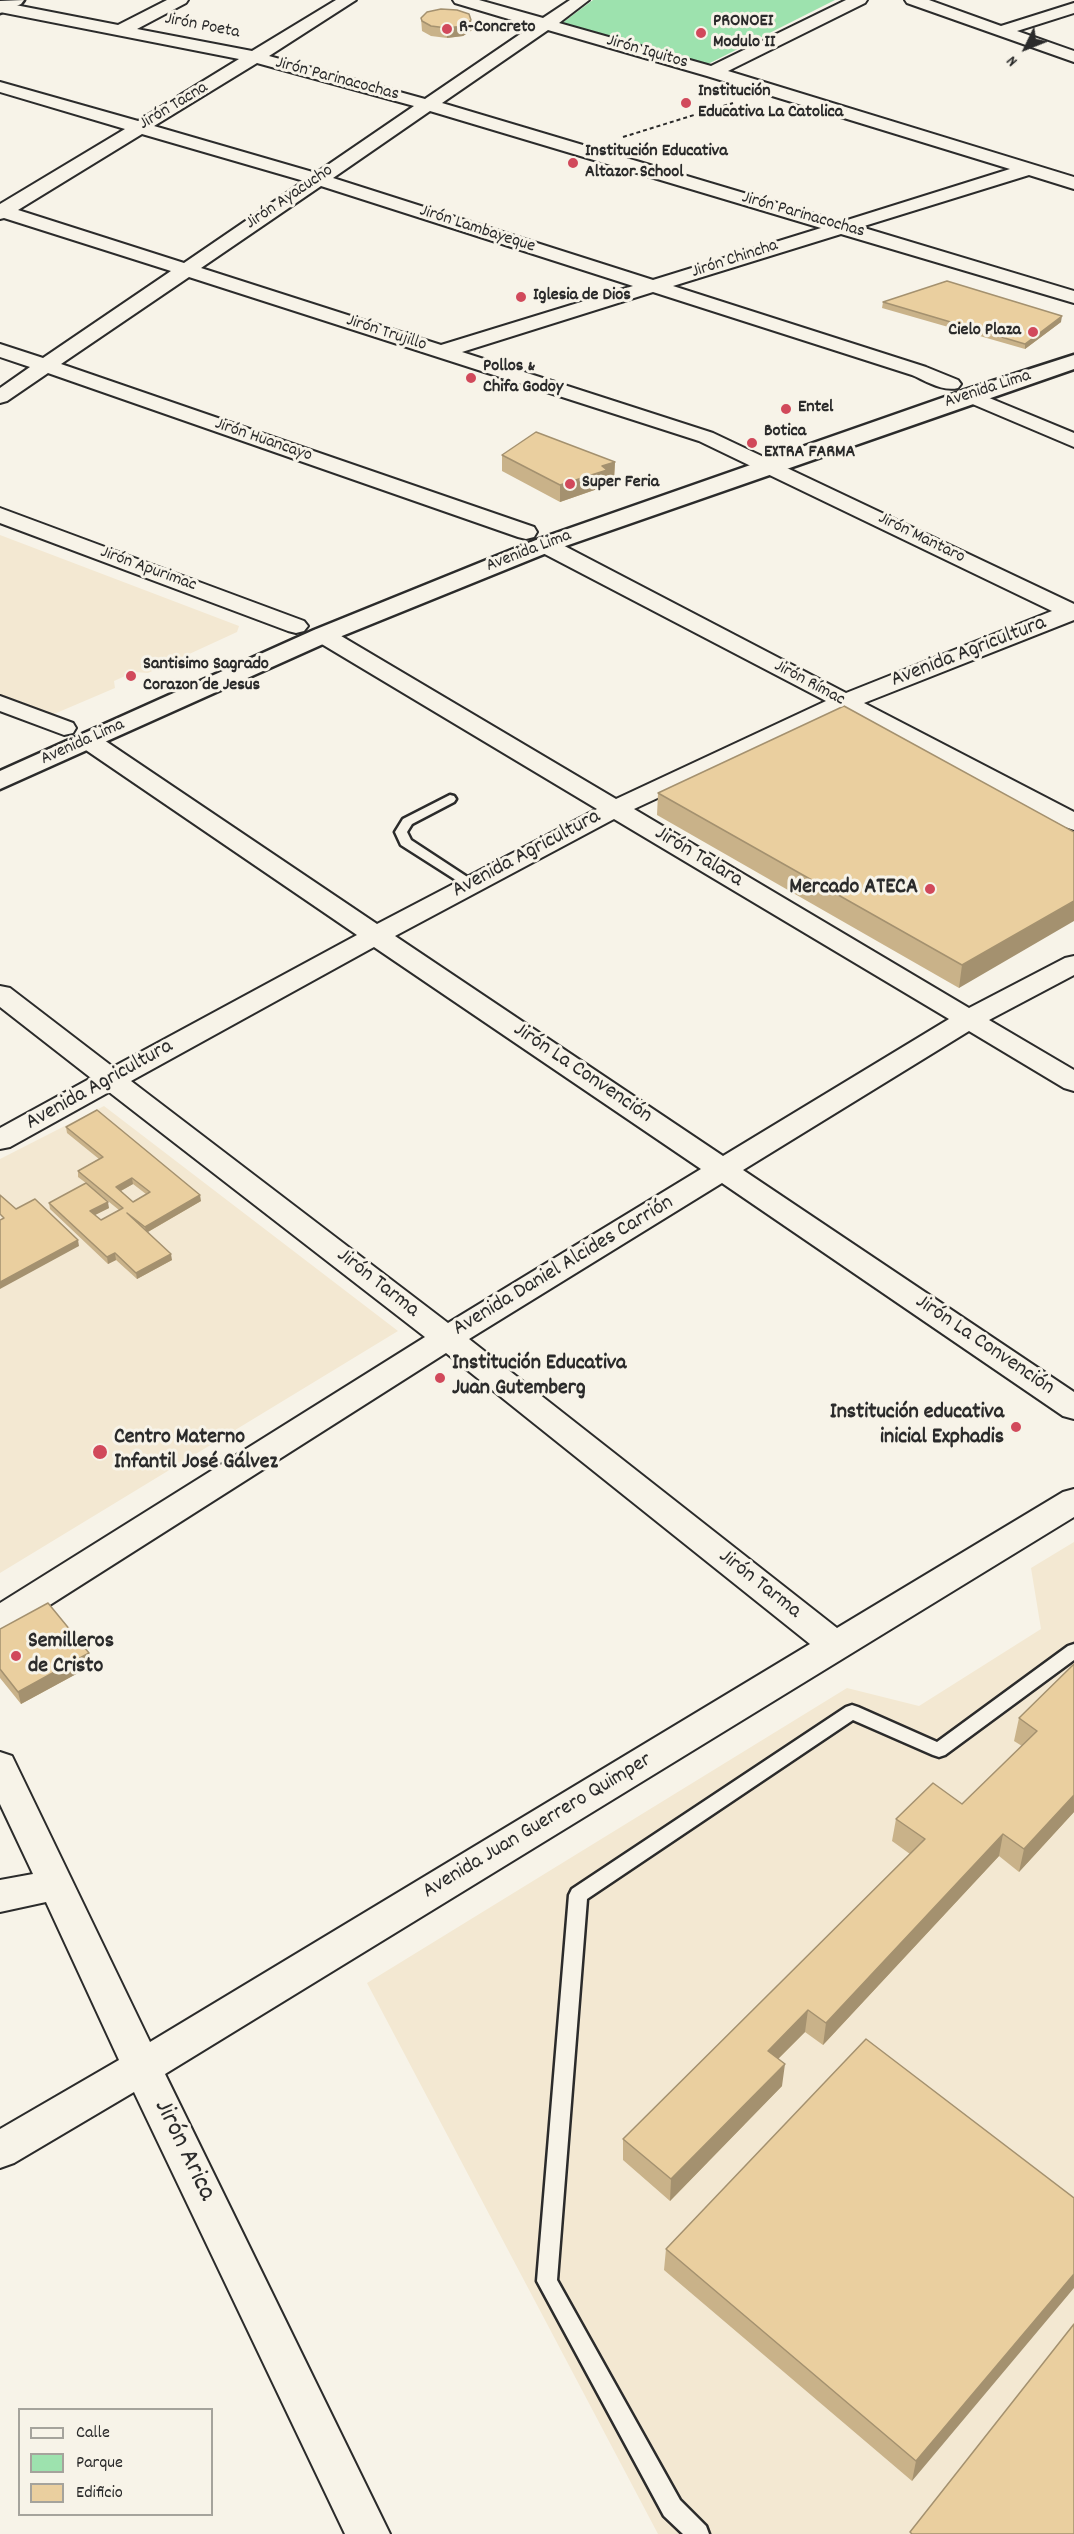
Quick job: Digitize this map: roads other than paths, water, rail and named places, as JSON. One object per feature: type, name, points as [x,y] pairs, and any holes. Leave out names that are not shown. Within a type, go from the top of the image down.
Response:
[{"type":"main road","points":[[0,8],[15,0]]},
{"type":"main road","name":"Avenida Lima","points":[[0,781],[536,538],[768,466],[1074,343]]},
{"type":"main road","name":"Avenida Lima","points":[[11,751],[296,626],[536,538],[745,454],[960,390],[1074,362]]},
{"type":"street","points":[[120,31],[180,0]]},
{"type":"street","name":"Jirón Tacna","points":[[1,212],[348,0]]},
{"type":"street","name":"Jirón Iquitos","points":[[461,0],[774,90],[1074,183]]},
{"type":"street","name":"Jirón Ayacucho","points":[[0,397],[581,0]]},
{"type":"street","points":[[713,72],[859,0]]},
{"type":"street","points":[[913,0],[1074,57]]},
{"type":"street","name":"Jirón Poeta","points":[[0,8],[255,57]]},
{"type":"street","points":[[1002,31],[1074,8]]},
{"type":"street","name":"Jirón Parinacochas","points":[[255,57],[429,105],[1074,297]]},
{"type":"street","name":"Jirón Lambayeque","points":[[0,87],[318,179],[919,371],[1074,441]]},
{"type":"street","name":"Jirón Chincha","points":[[441,352],[1029,169]]},
{"type":"street","name":"Jirón Trujillo","points":[[1,212],[706,437],[768,466]]},
{"type":"street","name":"Jirón Huancayo","points":[[0,350],[536,538]]},
{"type":"street","name":"Jirón Mantaro","points":[[768,466],[1073,612]]},
{"type":"street","name":"Jirón Apurimac","points":[[0,515],[296,626]]},
{"type":"street","name":"Jirón Rímac","points":[[536,538],[1074,822]]},
{"type":"street","name":"Avenida Agricultura","points":[[0,1140],[376,935],[615,809],[844,702],[1073,612]]},
{"type":"street","name":"Jirón Talara","points":[[323,635],[1074,1082]]},
{"type":"street","points":[[0,703],[64,728]]},
{"type":"street","name":"Jirón La Convención","points":[[89,741],[1074,1408]]},
{"type":"street","name":"Avenida Daniel Alcides Carrión","points":[[0,1620],[447,1338],[723,1169],[969,1019],[1074,964]]},
{"type":"street","name":"Jirón Tarma","points":[[0,994],[447,1338],[836,1646]]},
{"type":"street","name":"Avenida Juan Guerrero Quimper","points":[[0,2150],[142,2067],[1074,1501]]},
{"type":"street","name":"Jirón Arica","points":[[0,1766],[142,2067],[368,2534]]},
{"type":"street","points":[[0,1896],[57,1884]]},
{"type":"lane","points":[[450,799],[407,822],[401,832],[406,842],[470,885]]},
{"type":"lane","points":[[698,2534],[672,2508],[547,2281],[578,1895],[852,1712],[939,1750],[1074,1651]]},
{"type":"place","name":"R-Concreto","points":[[447,29]]},
{"type":"place","name":"PRONOEI Modulo II","points":[[701,33]]},
{"type":"place","name":"Institución Educativa La Catolica","points":[[686,103]]},
{"type":"place","name":"Institución Educativa Altazor School","points":[[573,163]]},
{"type":"place","name":"Iglesia de Dios","points":[[521,297]]},
{"type":"place","name":"Cielo Plaza","points":[[1033,332]]},
{"type":"place","name":"Pollos & Chifa Godoy","points":[[471,378]]},
{"type":"place","name":"Entel","points":[[786,409]]},
{"type":"place","name":"Botica EXTRA FARMA","points":[[752,443]]},
{"type":"place","name":"Super Feria","points":[[570,484]]},
{"type":"place","name":"Santisimo Sagrado Corazon de Jesus","points":[[131,676]]},
{"type":"place","name":"Mercado ATECA","points":[[930,889]]},
{"type":"place","name":"Institución Educativa Juan Gutemberg","points":[[440,1378]]},
{"type":"place","name":"Institución educativa inicial Exphadis","points":[[1016,1427]]},
{"type":"place","name":"Centro Materno Infantil José Gálvez","points":[[100,1452]]},
{"type":"place","name":"Semilleros de Cristo","points":[[16,1656]]}]
